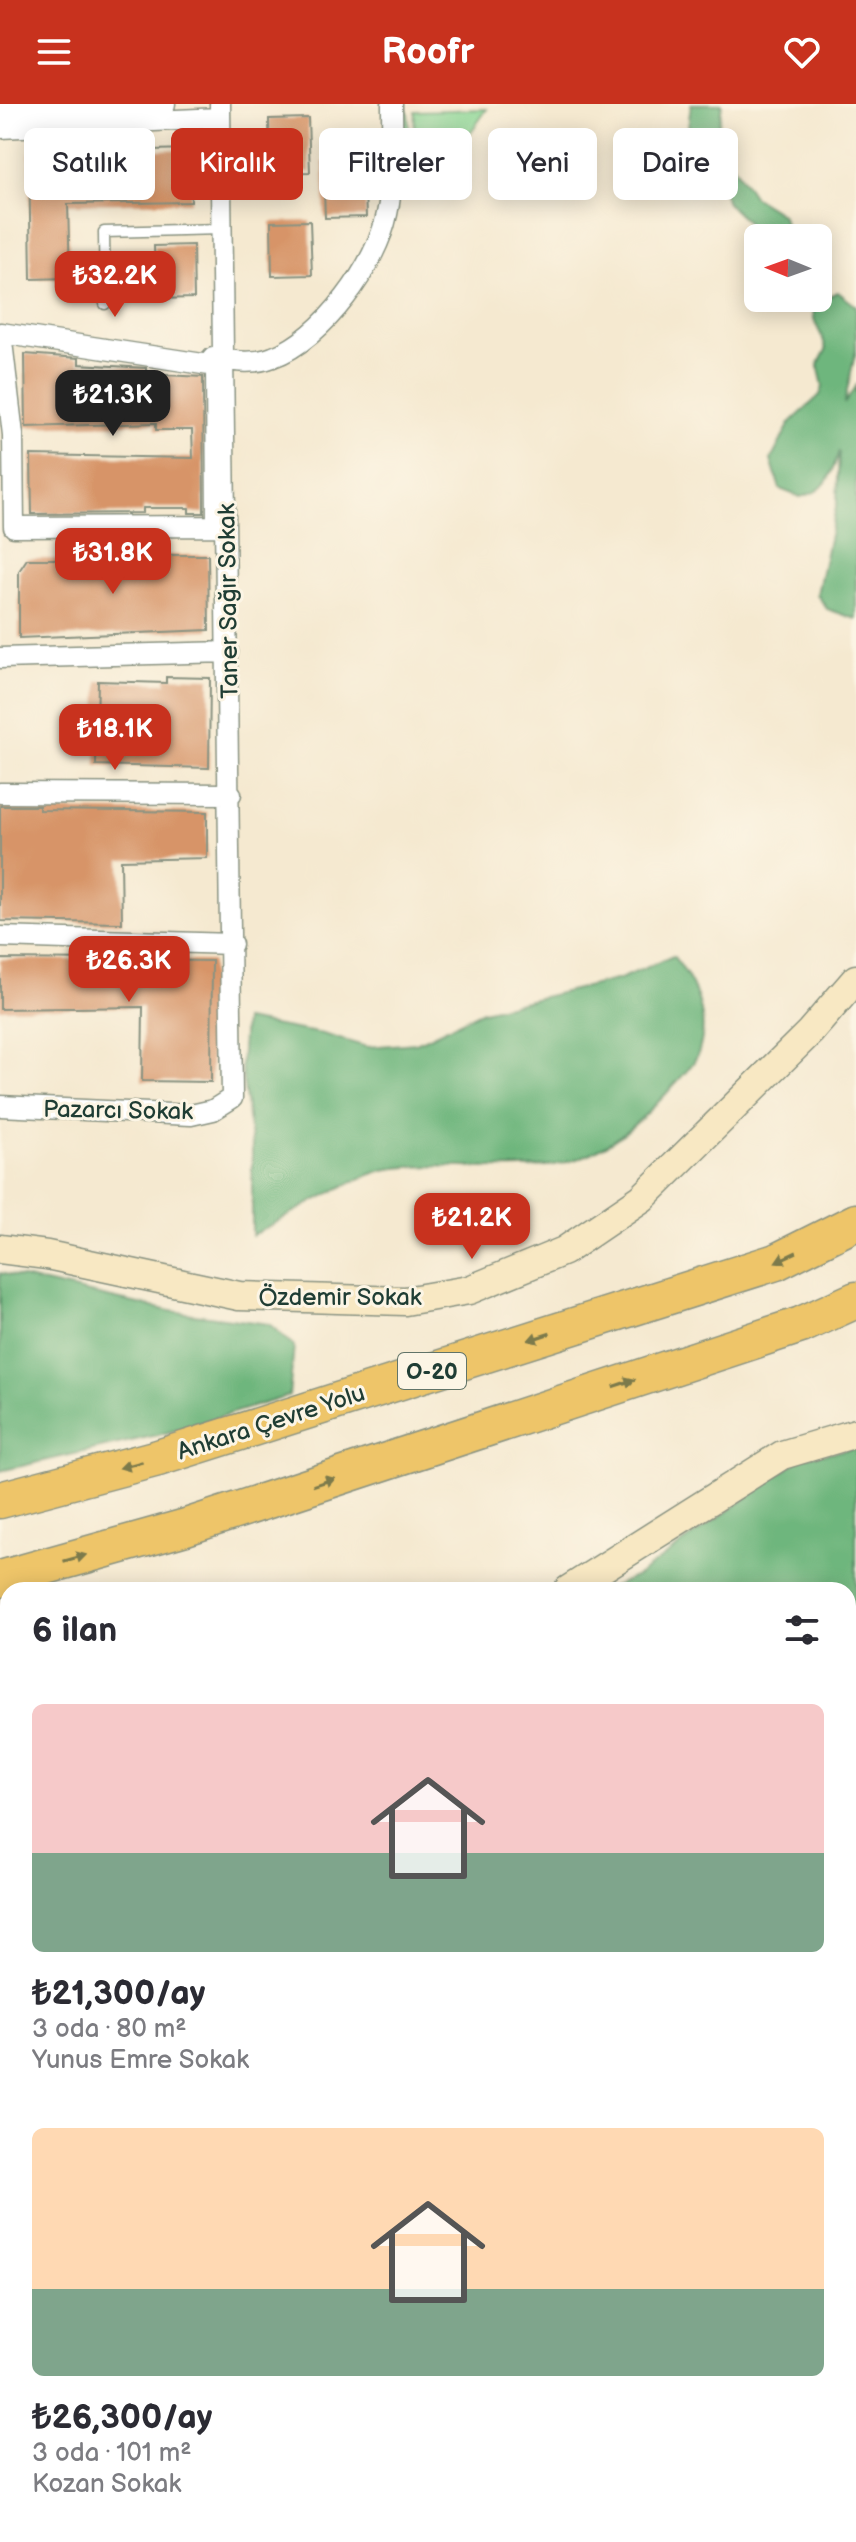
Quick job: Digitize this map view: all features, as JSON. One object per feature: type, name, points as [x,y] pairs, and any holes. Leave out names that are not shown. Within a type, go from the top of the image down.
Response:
[{"type":"highway","name":"Ankara Çevre Yolu","points":[[0,1500],[158,1458],[776,1262],[856,1222]]},
{"type":"highway","points":[[0,1579],[186,1527],[801,1325],[856,1300]]},
{"type":"street","points":[[0,109],[165,104]]},
{"type":"street","points":[[0,322],[224,359],[259,361],[289,349],[328,315],[358,279],[376,249],[387,215],[391,184],[392,104]]},
{"type":"street","points":[[358,279],[367,284],[383,257],[395,222],[400,190],[400,104]]},
{"type":"street","points":[[0,128],[220,111]]},
{"type":"street","name":"Taner Sağır Sokak","points":[[220,111],[231,794],[232,1098]]},
{"type":"street","points":[[1,333],[216,366],[217,526],[14,527],[13,435],[1,333]]},
{"type":"street","points":[[0,405],[4,453],[0,518]]},
{"type":"street","points":[[0,538],[227,536]]},
{"type":"street","points":[[0,658],[228,652]]},
{"type":"street","points":[[0,793],[231,794]]},
{"type":"street","points":[[0,937],[232,944]]},
{"type":"street","name":"Özdemir Sokak","points":[[0,1249],[239,1296],[405,1301],[469,1290],[564,1251],[642,1198],[810,1032],[856,979]]},
{"type":"street","name":"Pazarcı Sokak","points":[[0,1106],[191,1115],[213,1110],[232,1098]]},
{"type":"street","points":[[581,1582],[782,1455],[856,1433]]},
{"type":"lane","points":[[105,304],[104,232],[222,229]]},
{"type":"green space","points":[[691,104],[722,104],[718,128],[688,128]]},
{"type":"green space","points":[[487,109],[472,130],[472,128],[414,128],[415,111]]},
{"type":"green space","points":[[402,111],[408,111],[409,128],[402,128]]},
{"type":"green space","points":[[738,172],[754,197],[781,214],[785,224],[748,224],[726,200],[738,200]]},
{"type":"green space","points":[[838,292],[856,306],[856,350],[844,404],[856,386],[856,619],[827,609],[817,594],[837,503],[839,451],[823,486],[800,497],[780,489],[771,460],[790,423],[820,395],[823,386],[818,365],[826,350],[814,312],[832,312],[832,295]]},
{"type":"green space","points":[[673,956],[688,977],[698,1000],[703,1025],[699,1051],[688,1070],[661,1099],[605,1146],[554,1165],[389,1169],[340,1188],[252,1235],[252,1146],[241,1065],[244,1020],[323,1034],[367,1047],[416,1043],[483,1011],[620,979]]},
{"type":"green space","points":[[0,1273],[170,1311],[269,1324],[294,1346],[289,1396],[166,1433],[0,1471]]},
{"type":"green space","points":[[856,1448],[856,1582],[623,1582],[637,1576],[803,1457]]},
{"type":"building","points":[[308,118],[310,172],[303,172],[303,128],[269,128],[269,119]]},
{"type":"building","points":[[171,149],[171,200],[191,202],[68,204],[70,278],[31,279],[30,200],[155,200],[155,150]]},
{"type":"building","points":[[324,200],[365,200],[366,217],[325,218]]},
{"type":"building","points":[[310,221],[312,275],[272,276],[271,222]]},
{"type":"building","points":[[193,245],[194,298],[156,299],[154,246]]},
{"type":"building","points":[[25,354],[79,358],[79,364],[146,368],[146,374],[203,377],[204,513],[189,513],[189,508],[143,508],[143,513],[32,514],[31,455],[193,458],[192,430],[156,430],[156,423],[26,427]]},
{"type":"building","points":[[160,555],[208,555],[209,630],[19,638],[19,571],[27,559],[160,559]]},
{"type":"building","points":[[166,677],[210,678],[209,768],[96,765],[98,681],[166,683]]},
{"type":"building","points":[[0,806],[39,806],[39,810],[207,812],[207,858],[121,860],[122,923],[0,921]]},
{"type":"building","points":[[0,959],[212,961],[211,1082],[142,1081],[143,1007],[0,1009]]}]
